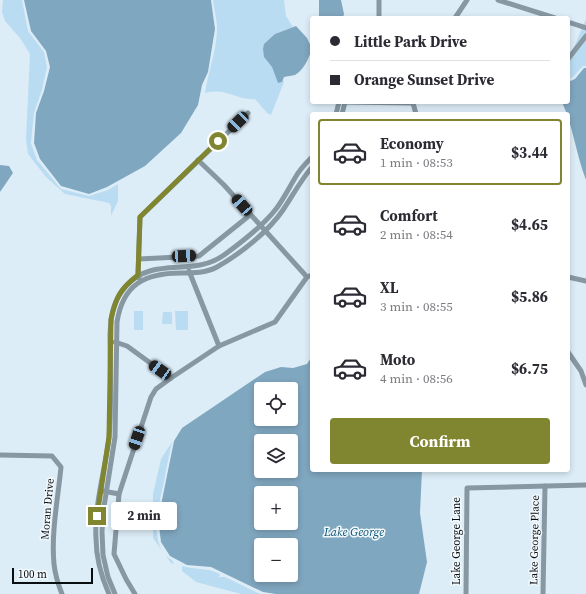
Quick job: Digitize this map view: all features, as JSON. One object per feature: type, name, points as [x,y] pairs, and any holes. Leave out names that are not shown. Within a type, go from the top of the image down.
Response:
[{"type":"street","points":[[379,0],[379,16]]},
{"type":"street","points":[[456,16],[467,0]]},
{"type":"street","points":[[498,0],[549,16]]},
{"type":"street","points":[[570,23],[586,28]]},
{"type":"street","points":[[570,56],[586,36]]},
{"type":"street","points":[[140,280],[138,275],[140,217],[248,113]]},
{"type":"street","points":[[109,594],[104,583],[98,560],[96,528],[115,437],[116,342],[117,322],[121,306],[132,288],[140,280],[150,276],[189,270],[214,262],[261,226],[277,208],[295,177],[310,159]]},
{"type":"street","points":[[134,594],[114,554],[119,494],[151,397],[156,389],[219,346],[275,322],[310,276],[265,231],[224,185],[198,160]]},
{"type":"street","points":[[115,594],[108,577],[103,554],[103,491],[109,437],[110,342],[111,319],[114,303],[119,294],[138,275],[151,270],[161,268],[202,272],[216,268],[232,258],[265,231],[283,210],[302,178],[310,169]]},
{"type":"street","points":[[139,259],[199,256],[250,214]]},
{"type":"street","points":[[189,270],[219,346]]},
{"type":"street","points":[[570,278],[586,281]]},
{"type":"street","points":[[110,342],[116,342],[127,346],[171,378]]},
{"type":"street","points":[[570,355],[581,372],[586,385]]},
{"type":"street","name":"Moran Drive","points":[[0,455],[52,456],[61,467],[54,534],[54,563],[57,582],[62,594]]},
{"type":"street","name":"Lake George Lane","points":[[466,594],[467,488],[586,485]]},
{"type":"street","name":"Lake George Place","points":[[543,594],[545,486]]},
{"type":"street","points":[[103,491],[119,494]]},
{"type":"shaded area","points":[[3,0],[22,0],[28,31],[44,52],[47,67],[42,90],[34,113],[31,143],[37,160],[61,189],[89,196],[108,190],[118,184],[118,201],[111,216],[111,206],[109,203],[65,194],[46,177],[28,154],[26,139],[30,54],[20,38],[5,21],[2,12]]},
{"type":"shaded area","points":[[213,0],[284,0],[286,16],[293,27],[275,34],[264,57],[272,67],[278,83],[283,80],[284,82],[271,115],[267,113],[255,99],[243,98],[220,92],[205,93],[217,36],[217,25]]},
{"type":"shaded area","points":[[586,19],[586,66],[583,66],[570,78],[570,56]]},
{"type":"shaded area","points":[[134,311],[143,311],[143,330],[134,330]]},
{"type":"shaded area","points":[[175,311],[188,311],[188,330],[176,330]]},
{"type":"shaded area","points":[[163,312],[172,312],[172,324],[162,324]]},
{"type":"shaded area","points":[[172,442],[157,524],[157,535],[164,553],[153,538],[153,494],[161,459]]},
{"type":"shaded area","points":[[165,554],[172,560],[174,564],[171,563]]},
{"type":"shaded area","points":[[182,566],[215,572],[220,574],[219,577],[225,577],[260,594],[241,594],[196,582],[182,571]]},
{"type":"water","points":[[24,0],[211,0],[215,29],[208,72],[202,85],[198,105],[181,133],[145,166],[107,187],[89,194],[61,186],[40,159],[34,143],[36,113],[44,91],[50,67],[46,51],[31,31]]},
{"type":"water","points":[[319,0],[341,0],[344,16],[319,16]]},
{"type":"water","points":[[296,26],[307,38],[310,45],[310,53],[301,71],[295,75],[284,77],[282,82],[278,83],[272,67],[264,57],[263,49],[264,44],[275,34]]},
{"type":"water","points":[[584,68],[586,68],[586,180],[570,125],[570,112],[566,112],[563,104],[570,104],[570,81],[575,79]]},
{"type":"water","points":[[0,165],[9,166],[13,173],[0,192]]},
{"type":"water","name":"Lake George","points":[[310,359],[310,472],[422,472],[420,513],[427,562],[419,594],[276,594],[263,592],[211,567],[187,565],[170,556],[161,542],[159,515],[174,441],[182,428],[265,372],[281,367],[293,368],[307,364]]},
{"type":"route","points":[[97,516],[109,437],[111,319],[114,303],[119,294],[138,275],[140,217],[218,141]]}]
